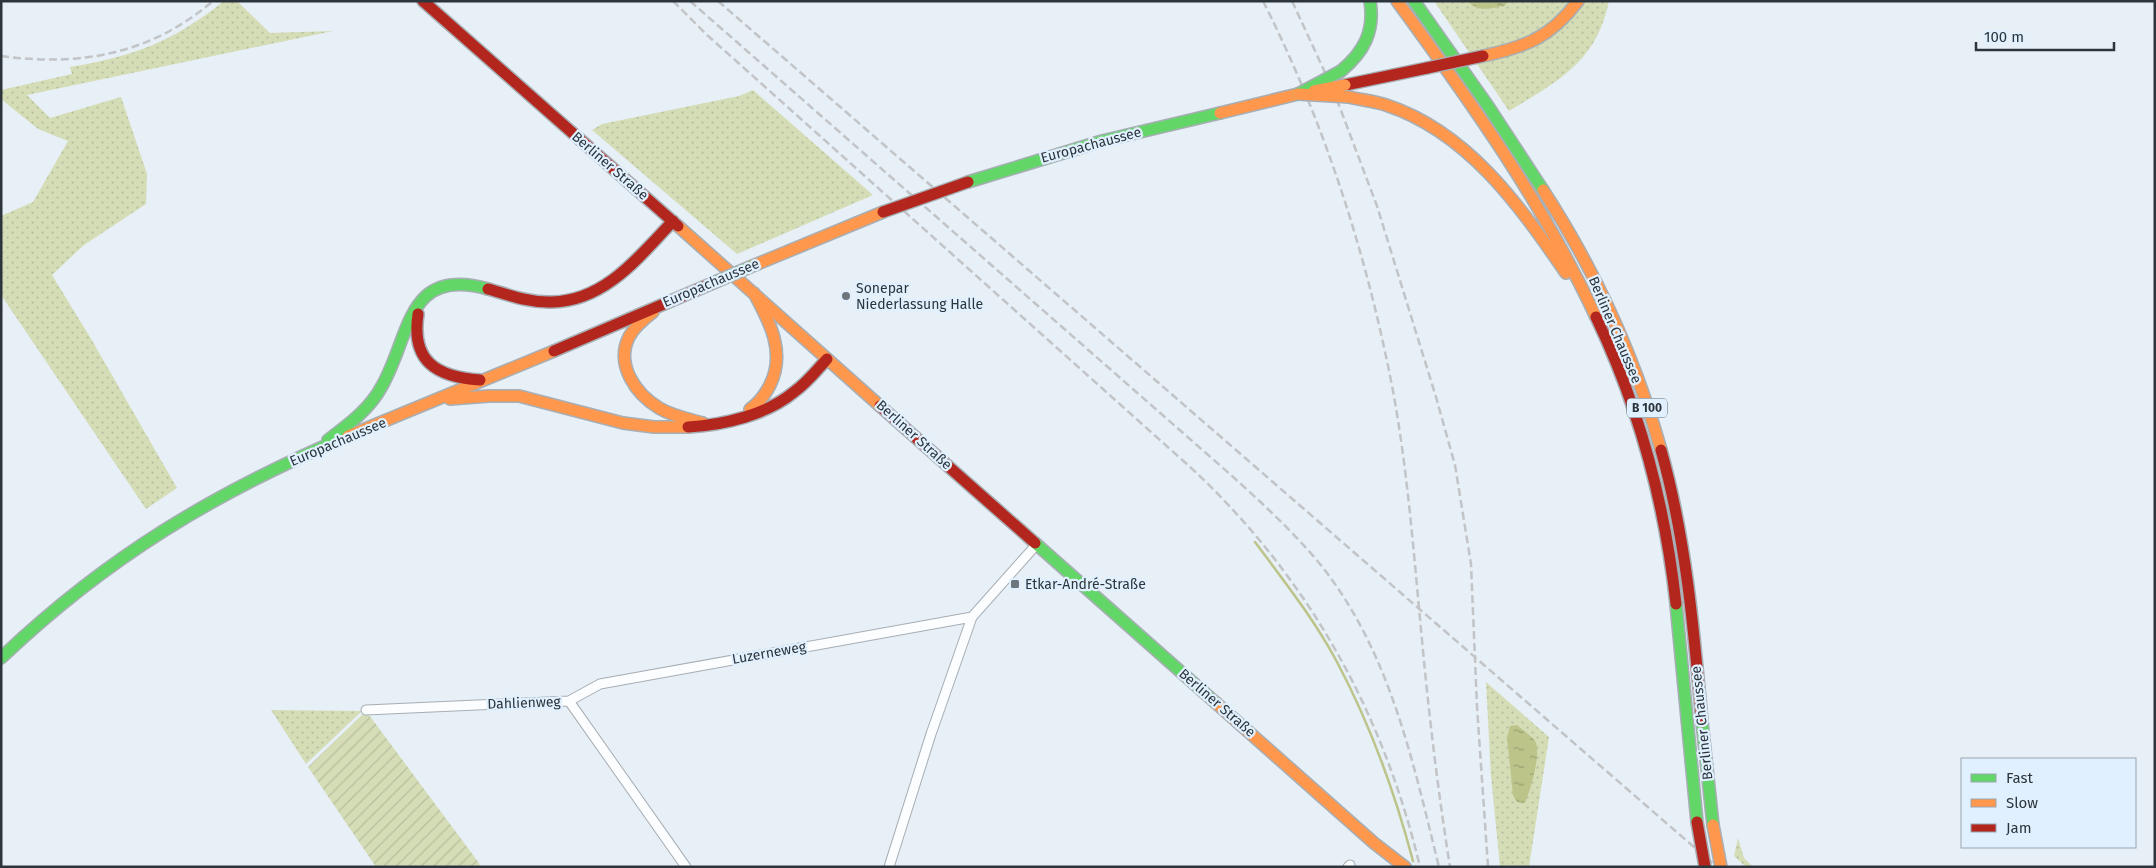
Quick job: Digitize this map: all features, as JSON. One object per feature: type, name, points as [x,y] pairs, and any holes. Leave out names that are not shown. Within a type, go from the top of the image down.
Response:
[{"type":"main road","name":"Berliner Straße","points":[[423,1],[1374,843],[1405,867]]},
{"type":"main road","points":[[1298,94],[1341,71],[1354,61],[1367,43],[1372,24],[1370,1]]},
{"type":"main road","name":"Berliner Chaussee","points":[[1397,1],[1531,192],[1570,260],[1619,368],[1640,429],[1663,523],[1674,604],[1697,822],[1705,867]]},
{"type":"main road","name":"Berliner Chaussee","points":[[1414,1],[1518,150],[1582,254],[1618,332],[1642,394],[1664,463],[1678,528],[1689,603],[1713,825],[1721,867]]},
{"type":"main road","points":[[1424,1],[1446,46]]},
{"type":"main road","name":"Europachaussee","points":[[1,658],[60,604],[149,539],[219,497],[313,453],[750,267],[883,212],[968,182],[1102,141],[1298,94],[1512,50],[1551,33],[1569,16],[1578,1]]},
{"type":"main road","points":[[1298,94],[1368,100],[1393,107],[1429,123],[1480,163],[1517,204],[1600,323]]},
{"type":"main road","points":[[313,453],[361,413],[382,389],[410,319],[422,299],[437,288],[452,285],[472,285],[529,300],[554,302],[582,298],[604,288],[624,274],[672,221]]},
{"type":"main road","points":[[732,420],[760,403],[774,381],[779,359],[771,325],[754,293]]},
{"type":"main road","points":[[422,299],[416,322],[416,337],[421,354],[427,362],[433,368],[452,377],[485,380]]},
{"type":"main road","points":[[660,305],[642,321],[629,337],[625,352],[625,366],[631,381],[643,397],[661,409],[706,424]]},
{"type":"main road","points":[[432,402],[483,395],[528,397],[635,425],[688,428],[732,420],[783,400],[802,386],[828,359]]},
{"type":"street","points":[[889,867],[931,734],[972,616],[1037,544]]},
{"type":"street","name":"Luzerneweg","points":[[569,701],[600,684],[972,616]]},
{"type":"street","name":"Dahlienweg","points":[[366,710],[569,701],[686,867]]},
{"type":"shaded area","points":[[224,1],[237,1],[270,33],[333,31],[27,95],[50,118],[121,97],[147,174],[146,204],[84,245],[52,275],[177,488],[146,509],[1,295],[1,216],[33,202],[68,141],[38,129],[1,99],[1,90],[72,74],[70,67],[115,58],[152,45],[187,27]]},
{"type":"shaded area","points":[[1434,1],[1609,1],[1595,40],[1585,55],[1559,79],[1509,111]]},
{"type":"shaded area","points":[[753,90],[873,195],[737,254],[592,130],[602,124],[739,96]]},
{"type":"shaded area","points":[[1486,682],[1549,737],[1529,867],[1500,867],[1491,776]]},
{"type":"shaded area","points":[[271,710],[362,711],[306,764]]},
{"type":"shaded area","points":[[366,711],[479,863],[480,867],[376,867],[308,767]]},
{"type":"shaded area","points":[[1738,838],[1744,858],[1753,867],[1746,867],[1734,856]]},
{"type":"water","points":[[1468,1],[1509,1],[1504,6],[1485,9],[1476,7]]},
{"type":"water","points":[[1517,725],[1535,741],[1537,747],[1536,763],[1525,803],[1517,802],[1513,795],[1507,738],[1510,726]]},
{"type":"waterway","points":[[1255,542],[1319,631],[1349,686],[1381,759],[1413,861]]},
{"type":"railway","points":[[1,56],[59,60],[113,53],[140,45],[165,34],[213,1]]},
{"type":"railway","points":[[673,1],[707,35],[1189,466],[1231,508],[1270,553],[1304,600],[1335,649],[1362,700],[1385,754],[1404,809],[1420,867]]},
{"type":"railway","points":[[690,1],[1231,475],[1279,520],[1313,556],[1347,602],[1367,638],[1383,674],[1409,750],[1439,867]]},
{"type":"railway","points":[[718,1],[1717,867]]},
{"type":"railway","points":[[1263,1],[1306,95],[1325,143],[1357,240],[1382,340],[1403,453],[1431,725],[1450,867]]},
{"type":"railway","points":[[1292,1],[1334,92],[1377,206],[1455,465],[1471,564],[1477,707],[1488,867]]},
{"type":"traffic: fast","points":[[1341,71],[1356,56],[1366,40],[1371,22],[1370,1]]},
{"type":"traffic: fast","points":[[1414,1],[1488,106],[1543,190]]},
{"type":"traffic: fast","points":[[1298,94],[1341,71]]},
{"type":"traffic: fast","points":[[968,182],[1102,141],[1220,113]]},
{"type":"traffic: fast","points":[[713,283],[750,267]]},
{"type":"traffic: fast","points":[[328,440],[358,416],[377,394],[392,366],[415,310],[426,296],[441,287],[461,284],[488,289]]},
{"type":"traffic: fast","points":[[1,658],[81,589],[122,558],[164,530],[252,481],[348,436]]},
{"type":"traffic: fast","points":[[1035,543],[1216,703]]},
{"type":"traffic: fast","points":[[1676,604],[1697,822]]},
{"type":"traffic: fast","points":[[1702,722],[1713,825]]},
{"type":"traffic: slow","points":[[1397,1],[1479,115],[1504,154],[1553,234],[1596,317]]},
{"type":"traffic: slow","points":[[1483,56],[1512,49],[1536,39],[1558,24],[1578,1]]},
{"type":"traffic: slow","points":[[1314,91],[1345,85]]},
{"type":"traffic: slow","points":[[1220,113],[1298,94]]},
{"type":"traffic: slow","points":[[1298,94],[1349,97]]},
{"type":"traffic: slow","points":[[1349,97],[1377,102],[1415,117],[1442,133],[1467,152],[1510,197],[1566,273]]},
{"type":"traffic: slow","points":[[1543,190],[1580,251],[1612,316],[1639,382],[1661,450]]},
{"type":"traffic: slow","points":[[750,267],[883,212]]},
{"type":"traffic: slow","points":[[678,226],[880,406]]},
{"type":"traffic: slow","points":[[750,409],[768,389],[775,373],[776,361],[774,338],[766,315],[754,293]]},
{"type":"traffic: slow","points":[[653,312],[634,330],[625,348],[626,368],[630,378],[643,395],[659,408],[703,423]]},
{"type":"traffic: slow","points":[[348,436],[554,351]]},
{"type":"traffic: slow","points":[[450,399],[519,396],[623,423],[654,427],[688,427]]},
{"type":"traffic: slow","points":[[1216,703],[1374,843],[1405,867]]},
{"type":"traffic: slow","points":[[1713,825],[1721,867]]},
{"type":"traffic: jam","points":[[423,1],[678,226]]},
{"type":"traffic: jam","points":[[1427,68],[1483,56]]},
{"type":"traffic: jam","points":[[1345,85],[1427,68]]},
{"type":"traffic: jam","points":[[883,212],[968,182]]},
{"type":"traffic: jam","points":[[488,289],[520,298],[544,302],[571,300],[589,294],[605,285],[634,262],[673,221]]},
{"type":"traffic: jam","points":[[554,351],[713,283]]},
{"type":"traffic: jam","points":[[418,314],[417,330],[419,344],[423,355],[430,364],[451,375],[480,380]]},
{"type":"traffic: jam","points":[[1596,317],[1625,386],[1648,457],[1665,530],[1676,604]]},
{"type":"traffic: jam","points":[[688,427],[730,421],[771,407],[799,388],[827,359]]},
{"type":"traffic: jam","points":[[880,406],[1035,543]]},
{"type":"traffic: jam","points":[[1661,450],[1670,484],[1683,551],[1702,722]]},
{"type":"traffic: jam","points":[[1697,822],[1705,867]]},
{"type":"place","name":"Sonepar Niederlassung Halle","points":[[846,296]]},
{"type":"place","name":"Etkar-André-Straße","points":[[1015,584]]}]
